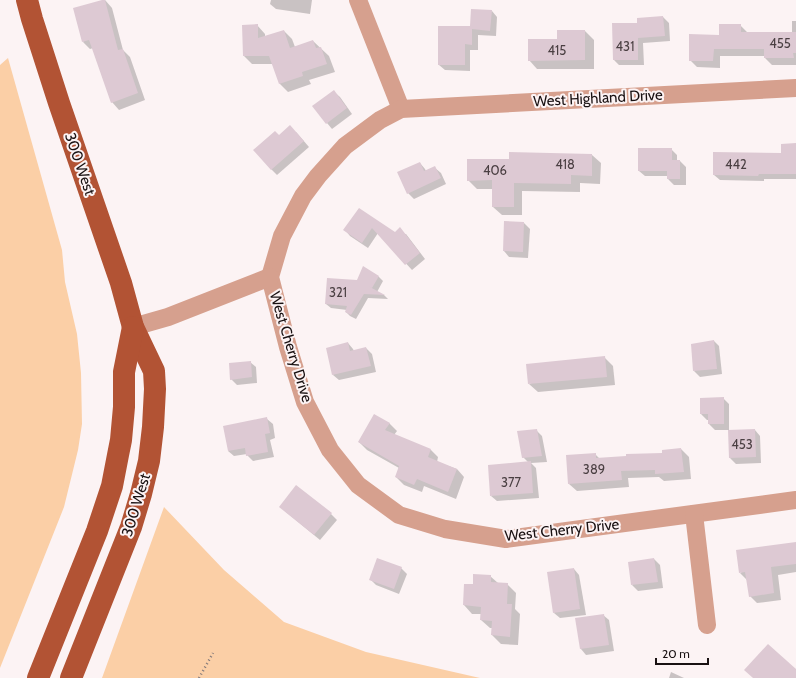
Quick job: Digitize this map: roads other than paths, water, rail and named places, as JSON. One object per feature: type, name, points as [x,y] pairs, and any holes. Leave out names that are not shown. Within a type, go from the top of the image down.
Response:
[{"type":"main road","name":"300 West","points":[[27,0],[59,103],[121,283],[134,328],[154,371],[154,408],[151,444],[149,461],[141,494],[131,527],[71,678]]},
{"type":"main road","name":"300 West","points":[[38,678],[102,516],[112,486],[121,440],[124,407],[124,372],[134,328]]},
{"type":"street","points":[[358,0],[401,109]]},
{"type":"street","name":"West Highland Drive","points":[[270,277],[282,236],[303,196],[318,176],[345,146],[380,120],[401,109],[796,88]]},
{"type":"street","points":[[134,328],[168,317],[270,277]]},
{"type":"street","name":"West Cherry Drive","points":[[270,277],[288,347],[305,402],[330,450],[358,485],[399,515],[445,529],[506,539],[796,500]]},
{"type":"street","points":[[694,514],[707,625]]}]
